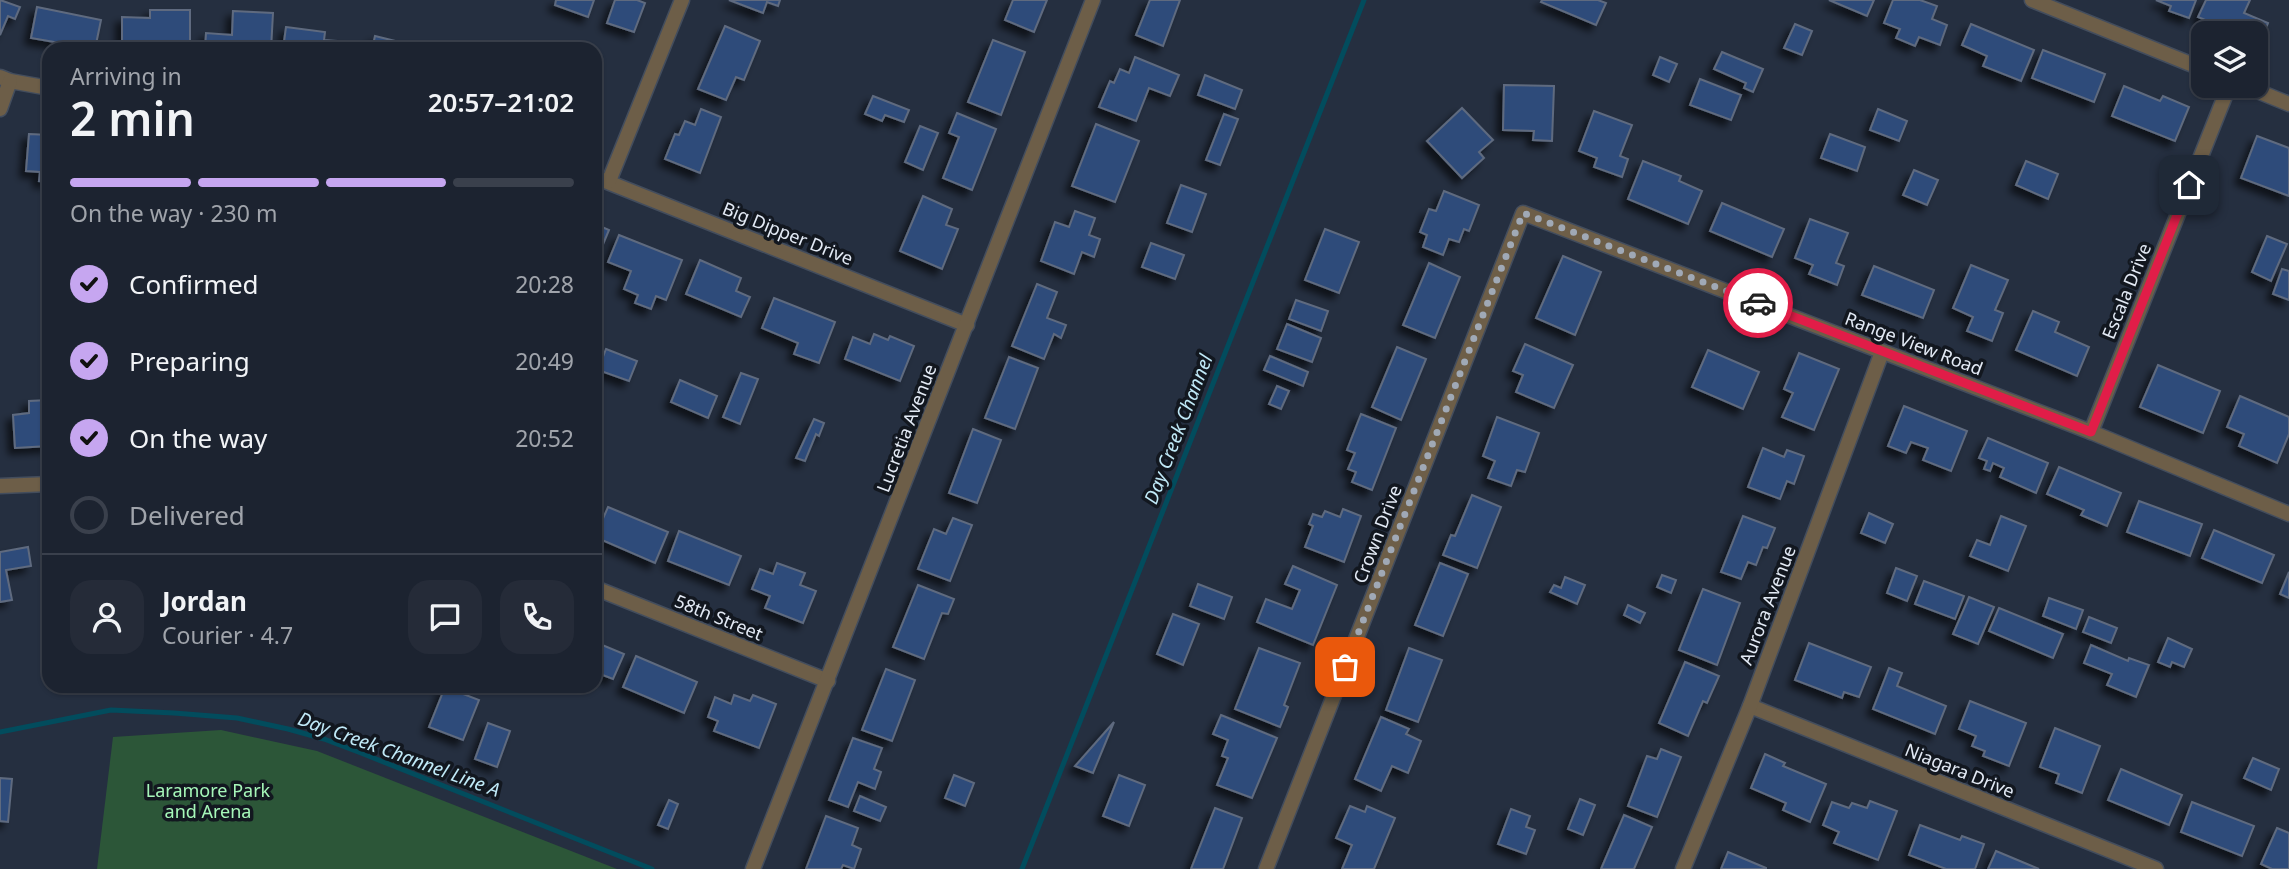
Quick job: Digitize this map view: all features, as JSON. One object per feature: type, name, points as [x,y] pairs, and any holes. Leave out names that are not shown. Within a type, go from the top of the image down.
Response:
[{"type":"street","points":[[602,179],[682,0]]},
{"type":"street","name":"Lucretia Avenue","points":[[753,869],[1093,0]]},
{"type":"street","points":[[2032,0],[2191,64]]},
{"type":"street","points":[[0,109],[5,79],[42,87]]},
{"type":"street","points":[[2268,95],[2289,104]]},
{"type":"street","name":"Escala Drive","points":[[2091,432],[2224,98]]},
{"type":"street","name":"Big Dipper Drive","points":[[602,179],[967,325]]},
{"type":"street","name":"Range View Road","points":[[1523,213],[2091,432],[2289,514]]},
{"type":"street","name":"Crown Drive","points":[[1266,869],[1523,213]]},
{"type":"street","name":"Aurora Avenue","points":[[1682,869],[1750,706],[1882,352]]},
{"type":"street","points":[[0,486],[42,484]]},
{"type":"street","name":"58th Street","points":[[602,591],[828,681]]},
{"type":"street","name":"Niagara Drive","points":[[1750,706],[2156,869]]},
{"type":"green space","name":"Laramore Park and Arena","points":[[221,730],[317,751],[617,869],[97,869],[113,737]]},
{"type":"building","points":[[0,0],[20,7],[15,19],[8,16],[0,35]]},
{"type":"building","points":[[556,0],[594,0],[588,17],[555,5]]},
{"type":"building","points":[[615,0],[637,0],[645,3],[634,32],[607,23]]},
{"type":"building","points":[[729,0],[780,0],[778,6],[767,2],[763,13]]},
{"type":"building","points":[[1013,0],[1047,0],[1034,32],[1005,20]]},
{"type":"building","points":[[1150,0],[1180,0],[1163,46],[1136,35]]},
{"type":"building","points":[[1598,0],[1606,3],[1596,25],[1541,2]]},
{"type":"building","points":[[1829,0],[1874,0],[1867,16]]},
{"type":"building","points":[[1893,0],[1920,0],[1937,6],[1932,19],[1947,25],[1940,45],[1919,37],[1915,46],[1896,38],[1900,29],[1884,23]]},
{"type":"building","points":[[2156,0],[2196,0],[2189,18],[2169,11],[2171,6]]},
{"type":"building","points":[[2206,0],[2250,0],[2244,13],[2263,21],[2208,21],[2198,17]]},
{"type":"building","points":[[37,7],[101,20],[96,42],[54,42],[31,38]]},
{"type":"building","points":[[150,10],[190,10],[190,42],[122,42],[122,17],[150,18]]},
{"type":"building","points":[[233,11],[273,13],[271,42],[205,42],[206,33],[232,35]]},
{"type":"building","points":[[1795,24],[1812,31],[1802,55],[1784,48]]},
{"type":"building","points":[[1971,24],[2034,50],[2021,81],[1983,66],[1987,56],[1962,45]]},
{"type":"building","points":[[725,26],[760,41],[744,80],[736,77],[726,100],[698,89]]},
{"type":"building","points":[[286,27],[325,32],[324,40],[350,42],[284,42]]},
{"type":"building","points":[[375,36],[399,42],[374,42]]},
{"type":"building","points":[[993,40],[1025,52],[1001,115],[968,102]]},
{"type":"building","points":[[2043,50],[2105,74],[2094,102],[2032,78]]},
{"type":"building","points":[[1722,52],[1763,69],[1753,92],[1744,88],[1746,83],[1714,69]]},
{"type":"building","points":[[1135,57],[1179,75],[1170,96],[1149,88],[1136,121],[1099,107],[1110,81],[1114,83],[1120,69],[1129,73]]},
{"type":"building","points":[[1660,57],[1677,64],[1669,82],[1653,75]]},
{"type":"building","points":[[1205,75],[1242,90],[1235,109],[1198,95]]},
{"type":"building","points":[[1700,79],[1741,95],[1731,120],[1690,105]]},
{"type":"building","points":[[1504,85],[1554,86],[1552,141],[1533,140],[1534,131],[1503,130]]},
{"type":"building","points":[[2124,86],[2160,101],[2163,96],[2189,107],[2175,141],[2112,116]]},
{"type":"building","points":[[873,96],[909,110],[904,122],[885,115],[882,121],[865,114]]},
{"type":"building","points":[[1462,108],[1493,140],[1479,152],[1484,158],[1462,178],[1427,141]]},
{"type":"building","points":[[701,109],[721,117],[700,173],[665,159],[675,134],[679,135],[685,121],[695,125]]},
{"type":"building","points":[[1878,109],[1907,121],[1899,141],[1870,130]]},
{"type":"building","points":[[1594,111],[1632,125],[1620,156],[1628,159],[1622,177],[1594,167],[1597,158],[1579,151]]},
{"type":"building","points":[[957,113],[996,129],[972,190],[943,178],[959,137],[949,133]]},
{"type":"building","points":[[1224,114],[1238,119],[1220,165],[1206,160]]},
{"type":"building","points":[[1096,124],[1139,141],[1115,202],[1072,186]]},
{"type":"building","points":[[920,126],[938,133],[923,170],[905,162]]},
{"type":"building","points":[[29,134],[42,135],[42,181],[39,181],[40,172],[26,171]]},
{"type":"building","points":[[1830,134],[1865,147],[1857,171],[1821,158]]},
{"type":"building","points":[[2257,136],[2289,148],[2289,196],[2241,178]]},
{"type":"building","points":[[1643,161],[1681,176],[1679,181],[1702,191],[1688,224],[1628,199]]},
{"type":"building","points":[[2026,161],[2058,174],[2048,199],[2016,185]]},
{"type":"building","points":[[1914,170],[1938,180],[1927,205],[1903,195]]},
{"type":"building","points":[[1181,185],[1206,194],[1192,232],[1167,223]]},
{"type":"building","points":[[1444,191],[1479,205],[1469,231],[1464,229],[1459,242],[1449,239],[1443,255],[1423,247],[1427,235],[1420,232],[1429,209],[1436,211]]},
{"type":"building","points":[[923,196],[952,209],[946,225],[958,229],[942,269],[900,251]]},
{"type":"building","points":[[1722,203],[1784,229],[1772,257],[1710,231]]},
{"type":"building","points":[[1075,211],[1095,218],[1089,235],[1100,239],[1094,257],[1082,252],[1074,274],[1041,261],[1055,222],[1069,227]]},
{"type":"building","points":[[1810,219],[1848,233],[1836,263],[1844,266],[1837,285],[1809,274],[1813,265],[1795,258]]},
{"type":"building","points":[[602,227],[609,230],[602,247]]},
{"type":"building","points":[[1325,229],[1359,242],[1339,293],[1305,280]]},
{"type":"building","points":[[619,235],[682,260],[666,300],[656,296],[651,309],[635,303],[638,295],[624,289],[631,271],[608,262]]},
{"type":"building","points":[[2267,236],[2287,244],[2271,281],[2252,272]]},
{"type":"building","points":[[1151,243],[1184,255],[1175,279],[1142,267]]},
{"type":"building","points":[[1563,256],[1601,272],[1575,335],[1536,318]]},
{"type":"building","points":[[700,260],[741,278],[736,291],[750,297],[741,317],[686,294]]},
{"type":"building","points":[[1429,263],[1460,277],[1435,338],[1403,325]]},
{"type":"building","points":[[1971,265],[2008,280],[1995,310],[2003,313],[1992,341],[1967,331],[1973,317],[1953,308]]},
{"type":"building","points":[[1874,266],[1934,290],[1923,318],[1862,295]]},
{"type":"building","points":[[2282,269],[2289,271],[2289,300],[2273,294]]},
{"type":"building","points":[[1037,284],[1057,292],[1047,318],[1066,325],[1061,338],[1054,334],[1044,359],[1012,346]]},
{"type":"building","points":[[774,298],[835,322],[819,363],[794,354],[798,343],[762,328]]},
{"type":"building","points":[[1296,300],[1328,311],[1321,331],[1289,319]]},
{"type":"building","points":[[2033,311],[2059,322],[2055,332],[2089,347],[2077,376],[2016,350]]},
{"type":"building","points":[[1287,324],[1321,338],[1312,362],[1277,349]]},
{"type":"building","points":[[874,334],[888,340],[890,336],[914,346],[900,381],[845,359],[853,337],[870,344]]},
{"type":"building","points":[[1525,344],[1573,365],[1554,408],[1516,392],[1523,375],[1513,371]]},
{"type":"building","points":[[1397,347],[1426,359],[1401,420],[1372,407]]},
{"type":"building","points":[[606,349],[637,361],[629,381],[602,371]]},
{"type":"building","points":[[1708,350],[1759,372],[1743,409],[1692,387]]},
{"type":"building","points":[[1799,353],[1839,369],[1814,430],[1782,417],[1793,393],[1784,389]]},
{"type":"building","points":[[1270,356],[1308,372],[1303,386],[1264,370]]},
{"type":"building","points":[[1009,357],[1038,368],[1015,429],[985,418]]},
{"type":"building","points":[[2158,365],[2220,391],[2203,433],[2140,407]]},
{"type":"building","points":[[741,373],[758,379],[740,424],[723,417]]},
{"type":"building","points":[[680,380],[717,396],[708,418],[671,402]]},
{"type":"building","points":[[1277,386],[1289,391],[1281,409],[1269,404]]},
{"type":"building","points":[[2240,396],[2289,417],[2289,434],[2277,463],[2239,446],[2244,434],[2227,427]]},
{"type":"building","points":[[42,400],[42,446],[15,448],[13,415],[29,413],[29,401]]},
{"type":"building","points":[[1904,406],[1967,431],[1951,471],[1923,460],[1928,448],[1911,442],[1906,453],[1888,446]]},
{"type":"building","points":[[1361,414],[1396,428],[1372,490],[1352,482],[1356,472],[1348,469],[1355,453],[1347,450]]},
{"type":"building","points":[[1497,417],[1539,433],[1525,472],[1517,470],[1511,486],[1488,478],[1495,461],[1483,456]]},
{"type":"building","points":[[814,419],[824,423],[819,436],[816,434],[805,461],[796,458]]},
{"type":"building","points":[[973,429],[1001,440],[977,503],[949,493]]},
{"type":"building","points":[[1988,438],[2048,463],[2036,493],[2000,477],[2004,468],[1993,463],[1990,471],[1984,469],[1987,461],[1979,458]]},
{"type":"building","points":[[1763,448],[1784,457],[1787,450],[1804,456],[1794,484],[1787,481],[1780,499],[1748,487]]},
{"type":"building","points":[[2059,467],[2121,493],[2107,526],[2081,515],[2084,510],[2047,494]]},
{"type":"building","points":[[1472,495],[1501,507],[1477,568],[1443,555],[1451,535],[1455,536]]},
{"type":"building","points":[[2139,501],[2202,524],[2190,556],[2127,532]]},
{"type":"building","points":[[608,507],[668,532],[655,563],[602,540],[602,521]]},
{"type":"building","points":[[1343,509],[1361,516],[1344,562],[1305,547],[1313,526],[1309,524],[1313,514],[1322,517],[1325,511],[1340,517]]},
{"type":"building","points":[[1869,513],[1893,524],[1885,543],[1861,533]]},
{"type":"building","points":[[1743,516],[1775,528],[1756,565],[1748,562],[1741,579],[1721,572]]},
{"type":"building","points":[[2001,516],[2026,526],[2008,571],[1970,556],[1977,540],[1990,545]]},
{"type":"building","points":[[953,518],[972,525],[950,581],[918,569],[934,529],[946,534]]},
{"type":"building","points":[[2214,530],[2274,555],[2262,583],[2202,558]]},
{"type":"building","points":[[679,531],[741,556],[729,585],[668,561]]},
{"type":"building","points":[[28,547],[31,566],[6,570],[12,600],[0,602],[0,552]]},
{"type":"building","points":[[777,563],[805,573],[800,585],[816,591],[803,623],[765,608],[770,596],[752,589],[760,569],[773,574]]},
{"type":"building","points":[[1440,563],[1468,574],[1443,636],[1415,625]]},
{"type":"building","points":[[1293,566],[1337,585],[1313,645],[1257,622],[1266,599],[1292,609],[1300,590],[1285,584]]},
{"type":"building","points":[[1896,568],[1917,576],[1907,601],[1887,593]]},
{"type":"building","points":[[2289,572],[2289,598],[2280,594]]},
{"type":"building","points":[[1662,575],[1676,580],[1671,593],[1657,587]]},
{"type":"building","points":[[1565,577],[1585,585],[1577,604],[1550,592],[1554,585],[1561,588]]},
{"type":"building","points":[[1924,581],[1964,596],[1955,619],[1915,604]]},
{"type":"building","points":[[1198,584],[1232,597],[1224,619],[1190,606]]},
{"type":"building","points":[[918,585],[954,599],[948,614],[942,613],[924,659],[893,647]]},
{"type":"building","points":[[1703,589],[1740,603],[1717,665],[1679,650]]},
{"type":"building","points":[[1969,597],[1994,607],[1978,644],[1953,634]]},
{"type":"building","points":[[2049,598],[2083,610],[2076,629],[2043,616]]},
{"type":"building","points":[[1628,605],[1645,613],[1640,623],[1624,615]]},
{"type":"building","points":[[1999,608],[2063,634],[2053,658],[1989,631]]},
{"type":"building","points":[[1173,614],[1199,624],[1183,665],[1157,654]]},
{"type":"building","points":[[2089,617],[2117,628],[2111,643],[2083,632]]},
{"type":"building","points":[[2168,638],[2192,649],[2184,667],[2172,662],[2170,667],[2158,662]]},
{"type":"building","points":[[1809,643],[1871,667],[1859,697],[1844,692],[1842,698],[1795,680]]},
{"type":"building","points":[[602,645],[624,654],[613,679],[602,675]]},
{"type":"building","points":[[2091,645],[2128,661],[2129,658],[2149,665],[2136,697],[2107,685],[2112,674],[2084,663]]},
{"type":"building","points":[[1259,648],[1300,663],[1284,705],[1288,707],[1280,727],[1235,709]]},
{"type":"building","points":[[1409,648],[1442,660],[1418,722],[1386,710]]},
{"type":"building","points":[[636,656],[697,682],[684,713],[623,687]]},
{"type":"building","points":[[1685,662],[1719,676],[1707,703],[1703,701],[1688,736],[1659,723]]},
{"type":"building","points":[[1889,668],[1902,673],[1897,686],[1946,706],[1935,734],[1873,709]]},
{"type":"building","points":[[886,669],[915,680],[892,741],[862,730]]},
{"type":"building","points":[[443,693],[461,693],[479,700],[463,740],[429,727]]},
{"type":"building","points":[[734,695],[750,701],[753,695],[776,704],[759,748],[714,731],[718,721],[708,717],[715,697],[731,704]]},
{"type":"building","points":[[1970,701],[2026,723],[2009,766],[1983,756],[1985,751],[1972,746],[1976,736],[1959,729]]},
{"type":"building","points":[[1221,715],[1277,738],[1252,798],[1217,785],[1228,758],[1222,756],[1228,740],[1213,734]]},
{"type":"building","points":[[1381,717],[1409,729],[1406,734],[1421,741],[1408,773],[1392,766],[1381,791],[1355,779]]},
{"type":"building","points":[[1114,722],[1093,773],[1075,766]]},
{"type":"building","points":[[488,723],[510,731],[497,767],[475,759]]},
{"type":"building","points":[[2055,728],[2100,746],[2082,793],[2056,783],[2059,774],[2040,767]]},
{"type":"building","points":[[853,738],[882,748],[874,769],[881,772],[875,789],[858,782],[848,807],[829,800]]},
{"type":"building","points":[[1661,749],[1681,757],[1657,817],[1628,806],[1647,756],[1657,759]]},
{"type":"building","points":[[1765,754],[1785,763],[1783,766],[1826,784],[1810,822],[1783,810],[1786,803],[1751,788]]},
{"type":"building","points":[[2253,758],[2279,769],[2271,790],[2244,778]]},
{"type":"building","points":[[2121,769],[2182,795],[2169,825],[2108,800]]},
{"type":"building","points":[[954,775],[974,783],[965,806],[945,798]]},
{"type":"building","points":[[1119,775],[1145,785],[1129,826],[1103,816]]},
{"type":"building","points":[[0,778],[12,779],[8,822],[0,821]]},
{"type":"building","points":[[860,796],[886,807],[880,821],[854,811]]},
{"type":"building","points":[[1580,799],[1595,805],[1583,835],[1568,829]]},
{"type":"building","points":[[669,800],[678,804],[668,829],[658,825]]},
{"type":"building","points":[[1870,801],[1897,811],[1878,860],[1834,843],[1839,832],[1823,825],[1832,802],[1849,808],[1852,803],[1867,808]]},
{"type":"building","points":[[2192,802],[2254,826],[2242,856],[2181,832]]},
{"type":"building","points":[[1350,806],[1365,812],[1367,806],[1395,818],[1374,869],[1342,869],[1352,845],[1336,838]]},
{"type":"building","points":[[1215,808],[1242,818],[1223,869],[1191,869]]},
{"type":"building","points":[[1511,809],[1530,816],[1526,827],[1535,830],[1526,854],[1498,844]]},
{"type":"building","points":[[1624,815],[1652,827],[1634,869],[1601,869]]},
{"type":"building","points":[[826,816],[858,828],[852,845],[861,849],[854,869],[843,865],[841,869],[806,869]]},
{"type":"building","points":[[1920,825],[1960,840],[1962,836],[1984,844],[1975,869],[1946,869],[1909,855]]},
{"type":"building","points":[[2277,828],[2289,833],[2289,869],[2272,869],[2261,864]]},
{"type":"building","points":[[1996,851],[2039,869],[1988,869]]},
{"type":"building","points":[[1728,852],[1766,868],[1766,869],[1721,869]]},
{"type":"waterway","name":"Day Creek Channel","points":[[1022,869],[1364,0]]},
{"type":"waterway","name":"Day Creek Channel Line A","points":[[0,732],[111,710],[237,718],[324,739],[652,869]]},
{"type":"way so far","points":[[1345,667],[1523,213],[1758,303]]},
{"type":"route","points":[[1758,303],[2091,432],[2189,185]]}]
